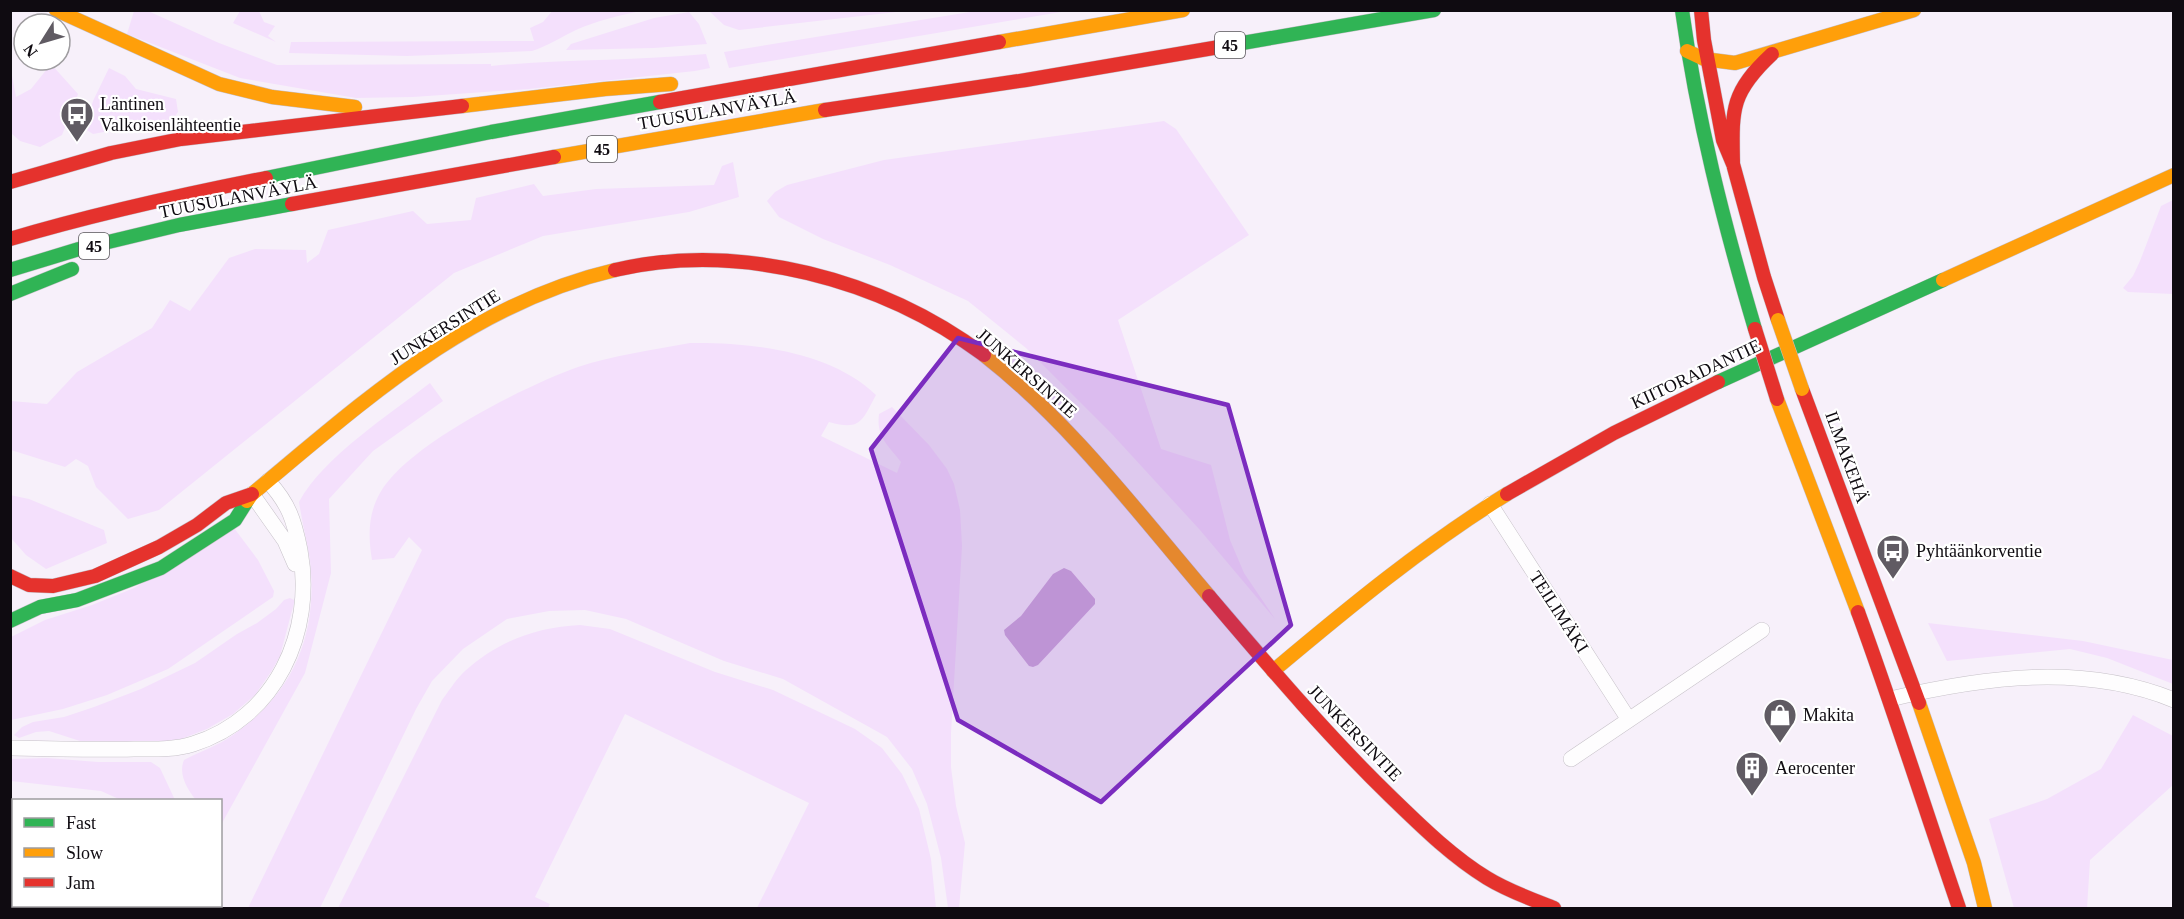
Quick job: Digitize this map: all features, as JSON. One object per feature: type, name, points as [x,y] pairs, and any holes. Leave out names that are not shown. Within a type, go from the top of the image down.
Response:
[{"type":"main road","points":[[56,10],[219,84],[272,98],[417,112]]},
{"type":"main road","name":"TUUSULANVÄYLÄ","points":[[10,239],[71,221],[171,197],[468,136],[1183,10]]},
{"type":"main road","name":"TUUSULANVÄYLÄ","points":[[10,270],[79,249],[179,225],[500,166],[815,112],[1026,80],[1434,10]]},
{"type":"main road","points":[[1682,10],[1687,47],[1716,189],[1755,329],[1789,433],[1816,498],[1890,699],[1902,743],[1958,908]]},
{"type":"main road","name":"ILMAKEHÄ","points":[[1701,10],[1704,40],[1723,140],[1733,164],[1764,277],[1915,693],[1974,863],[1985,909]]},
{"type":"main road","points":[[1687,47],[1697,57],[1735,63],[1914,10]]},
{"type":"main road","points":[[1733,164],[1731,123],[1734,105],[1741,86],[1753,70],[1773,53]]},
{"type":"main road","points":[[10,182],[111,153],[181,139],[605,88],[823,74]]},
{"type":"main road","name":"KIITORADANTIE","points":[[1273,671],[1389,576],[1490,504],[1623,428],[2174,175]]},
{"type":"main road","points":[[104,257],[179,225]]},
{"type":"main road","name":"JUNKERSINTIE","points":[[10,576],[23,584],[39,587],[72,583],[147,555],[195,526],[224,505],[252,494],[426,356],[517,302],[562,285],[601,273],[664,262],[727,261],[776,267],[828,278],[879,296],[935,323],[983,354],[1023,388],[1072,436],[1273,671],[1357,765],[1432,837],[1487,878],[1554,909]]},
{"type":"main road","points":[[10,294],[83,265]]},
{"type":"main road","name":"JUNKERSINTIE","points":[[10,621],[40,607],[77,600],[161,568],[235,520],[252,494]]},
{"type":"street","points":[[10,748],[103,750],[170,748],[196,743],[228,727],[265,697],[283,670],[298,634],[304,590],[304,570],[290,512],[282,496],[268,481]]},
{"type":"street","points":[[252,494],[285,541],[304,590]]},
{"type":"street","name":"TEILIMÄKI","points":[[1490,504],[1629,720]]},
{"type":"street","points":[[1571,759],[1762,630]]},
{"type":"street","points":[[1890,699],[1991,680],[2054,677],[2108,680],[2151,691],[2174,700]]},
{"type":"highlighted area","points":[[958,338],[1228,405],[1291,625],[1101,802],[958,720],[871,449]]},
{"type":"shaded area","points":[[553,10],[640,11],[584,27],[532,51],[407,56],[289,53],[291,42],[534,41],[530,28],[543,22]]},
{"type":"shaded area","points":[[134,11],[148,11],[219,43],[277,65],[491,64],[491,66],[706,54],[710,68],[529,89],[413,97],[356,98],[240,78],[127,34]]},
{"type":"shaded area","points":[[240,11],[259,11],[264,22],[275,26],[268,36],[276,42],[233,23]]},
{"type":"shaded area","points":[[709,11],[905,11],[739,30],[724,25]]},
{"type":"shaded area","points":[[976,11],[1067,11],[729,68],[724,52]]},
{"type":"shaded area","points":[[689,12],[699,24],[707,44],[566,50],[571,44],[654,18]]},
{"type":"shaded area","points":[[109,68],[125,76],[136,89],[176,99],[178,112],[166,129],[141,125],[93,134],[85,129],[93,101]]},
{"type":"shaded area","points":[[11,70],[16,97],[31,89],[45,72],[58,72],[78,94],[62,135],[40,147],[20,141],[11,133]]},
{"type":"shaded area","points":[[1164,121],[1176,129],[1249,235],[1118,320],[1161,449],[1211,465],[1230,540],[1244,573],[1275,619],[1200,530],[1111,433],[1026,348],[968,301],[890,265],[823,239],[779,217],[767,201],[775,192],[787,185],[884,160]]},
{"type":"shaded area","points":[[733,162],[739,197],[689,212],[543,236],[454,273],[159,510],[128,519],[96,487],[88,466],[76,459],[65,467],[11,450],[11,401],[47,404],[77,372],[152,328],[170,300],[190,311],[229,258],[255,249],[306,250],[307,263],[319,254],[328,230],[413,211],[427,224],[471,220],[476,198],[534,184],[543,196],[596,189],[714,185],[722,166]]},
{"type":"shaded area","points":[[2173,200],[2173,294],[2128,292],[2123,288],[2133,276],[2140,261],[2161,206]]},
{"type":"shaded area","points":[[690,343],[763,347],[789,352],[836,368],[858,380],[876,395],[859,422],[848,425],[829,422],[821,436],[897,473],[901,462],[884,440],[879,429],[879,414],[892,407],[929,445],[947,469],[954,484],[960,510],[962,546],[951,733],[951,767],[956,806],[965,843],[959,908],[948,908],[941,858],[927,804],[912,769],[887,737],[783,679],[724,661],[626,619],[585,610],[549,611],[507,619],[463,649],[432,681],[416,709],[320,908],[248,908],[422,550],[409,537],[394,558],[372,560],[370,534],[373,509],[380,493],[394,475],[441,437],[500,402],[529,388],[578,367],[605,359]]},
{"type":"shaded area","points":[[430,383],[443,401],[373,451],[329,499],[331,573],[305,673],[222,823],[222,799],[195,799],[184,781],[182,765],[184,760],[227,739],[254,718],[272,700],[286,681],[297,660],[310,613],[310,561],[299,502],[324,469],[377,423]]},
{"type":"shaded area","points":[[10,495],[29,499],[104,530],[107,543],[46,569],[26,555],[11,538]]},
{"type":"shaded area","points":[[234,528],[258,560],[274,591],[273,597],[168,669],[107,695],[63,709],[11,720],[11,637],[45,620],[134,588]]},
{"type":"shaded area","points":[[1064,568],[1071,571],[1095,599],[1095,604],[1038,665],[1029,666],[1005,635],[1004,630],[1021,616],[1053,574]]},
{"type":"shaded area","points":[[290,598],[294,600],[294,603],[280,656],[271,672],[255,695],[233,714],[207,729],[181,739],[152,743],[80,741],[49,731],[36,732],[19,738],[14,735],[22,727],[33,722],[64,717],[94,707],[141,689],[195,663],[257,623],[284,600]]},
{"type":"shaded area","points":[[1928,623],[2083,641],[2173,660],[2173,684],[2107,658],[2070,649],[1947,661]]},
{"type":"shaded area","points":[[580,625],[610,629],[715,672],[773,690],[855,729],[882,748],[902,774],[919,809],[931,859],[936,908],[757,908],[809,803],[625,714],[535,897],[550,904],[548,908],[338,908],[442,700],[459,678],[491,651],[519,637],[564,626]]},
{"type":"shaded area","points":[[2133,715],[2173,736],[2173,785],[2090,860],[2087,908],[2014,908],[1989,819],[2047,799],[2101,769]]},
{"type":"shaded area","points":[[11,759],[151,762],[160,768],[175,799],[119,799],[101,791],[11,781]]},
{"type":"taxiway","points":[[58,908],[62,907]]},
{"type":"taxiway","points":[[102,907],[110,908]]},
{"type":"traffic: fast","points":[[1225,46],[1434,10]]},
{"type":"traffic: fast","points":[[1682,10],[1695,91],[1712,171],[1755,329]]},
{"type":"traffic: fast","points":[[266,178],[491,132],[660,102]]},
{"type":"traffic: fast","points":[[10,270],[79,249],[179,225],[292,204]]},
{"type":"traffic: fast","points":[[10,294],[72,269]]},
{"type":"traffic: fast","points":[[1718,382],[1943,280]]},
{"type":"traffic: fast","points":[[10,621],[40,607],[77,600],[161,568],[235,520],[247,501]]},
{"type":"traffic: slow","points":[[56,10],[219,84],[272,97],[355,107]]},
{"type":"traffic: slow","points":[[999,42],[1183,10]]},
{"type":"traffic: slow","points":[[1687,51],[1704,59],[1735,63],[1914,10]]},
{"type":"traffic: slow","points":[[462,106],[605,89],[671,84]]},
{"type":"traffic: slow","points":[[554,157],[825,110]]},
{"type":"traffic: slow","points":[[1943,280],[2174,175]]},
{"type":"traffic: slow","points":[[247,501],[252,494],[378,391],[466,331],[512,306],[562,286],[615,270]]},
{"type":"traffic: slow","points":[[1778,320],[1802,389]]},
{"type":"traffic: slow","points":[[984,355],[1015,381],[1074,439],[1209,596]]},
{"type":"traffic: slow","points":[[1777,399],[1858,612]]},
{"type":"traffic: slow","points":[[1273,671],[1416,556],[1507,494]]},
{"type":"traffic: slow","points":[[1919,703],[1974,863],[1985,908]]},
{"type":"traffic: jam","points":[[1701,10],[1704,40],[1723,140],[1733,164],[1778,320]]},
{"type":"traffic: jam","points":[[660,102],[999,42]]},
{"type":"traffic: jam","points":[[825,110],[1026,80],[1225,46]]},
{"type":"traffic: jam","points":[[1733,164],[1736,103],[1748,80],[1772,54]]},
{"type":"traffic: jam","points":[[10,182],[111,153],[181,139],[462,106]]},
{"type":"traffic: jam","points":[[292,204],[554,157]]},
{"type":"traffic: jam","points":[[10,239],[73,221],[266,178]]},
{"type":"traffic: jam","points":[[615,270],[663,262],[711,260],[760,264],[808,273],[855,287],[901,306],[944,328],[984,355]]},
{"type":"traffic: jam","points":[[1755,329],[1777,399]]},
{"type":"traffic: jam","points":[[1507,494],[1614,433],[1718,382]]},
{"type":"traffic: jam","points":[[1802,389],[1919,703]]},
{"type":"traffic: jam","points":[[10,576],[29,585],[53,586],[95,576],[159,547],[197,525],[226,503],[252,494]]},
{"type":"traffic: jam","points":[[1209,596],[1342,748],[1436,840],[1495,883],[1554,908]]},
{"type":"traffic: jam","points":[[1858,612],[1959,908]]},
{"type":"place","name":"Läntinen Valkoisenlähteentie","points":[[77,143]]},
{"type":"place","name":"Pyhtäänkorventie","points":[[1893,580]]},
{"type":"place","name":"Makita","points":[[1780,744]]},
{"type":"place","name":"Aerocenter","points":[[1752,797]]}]
